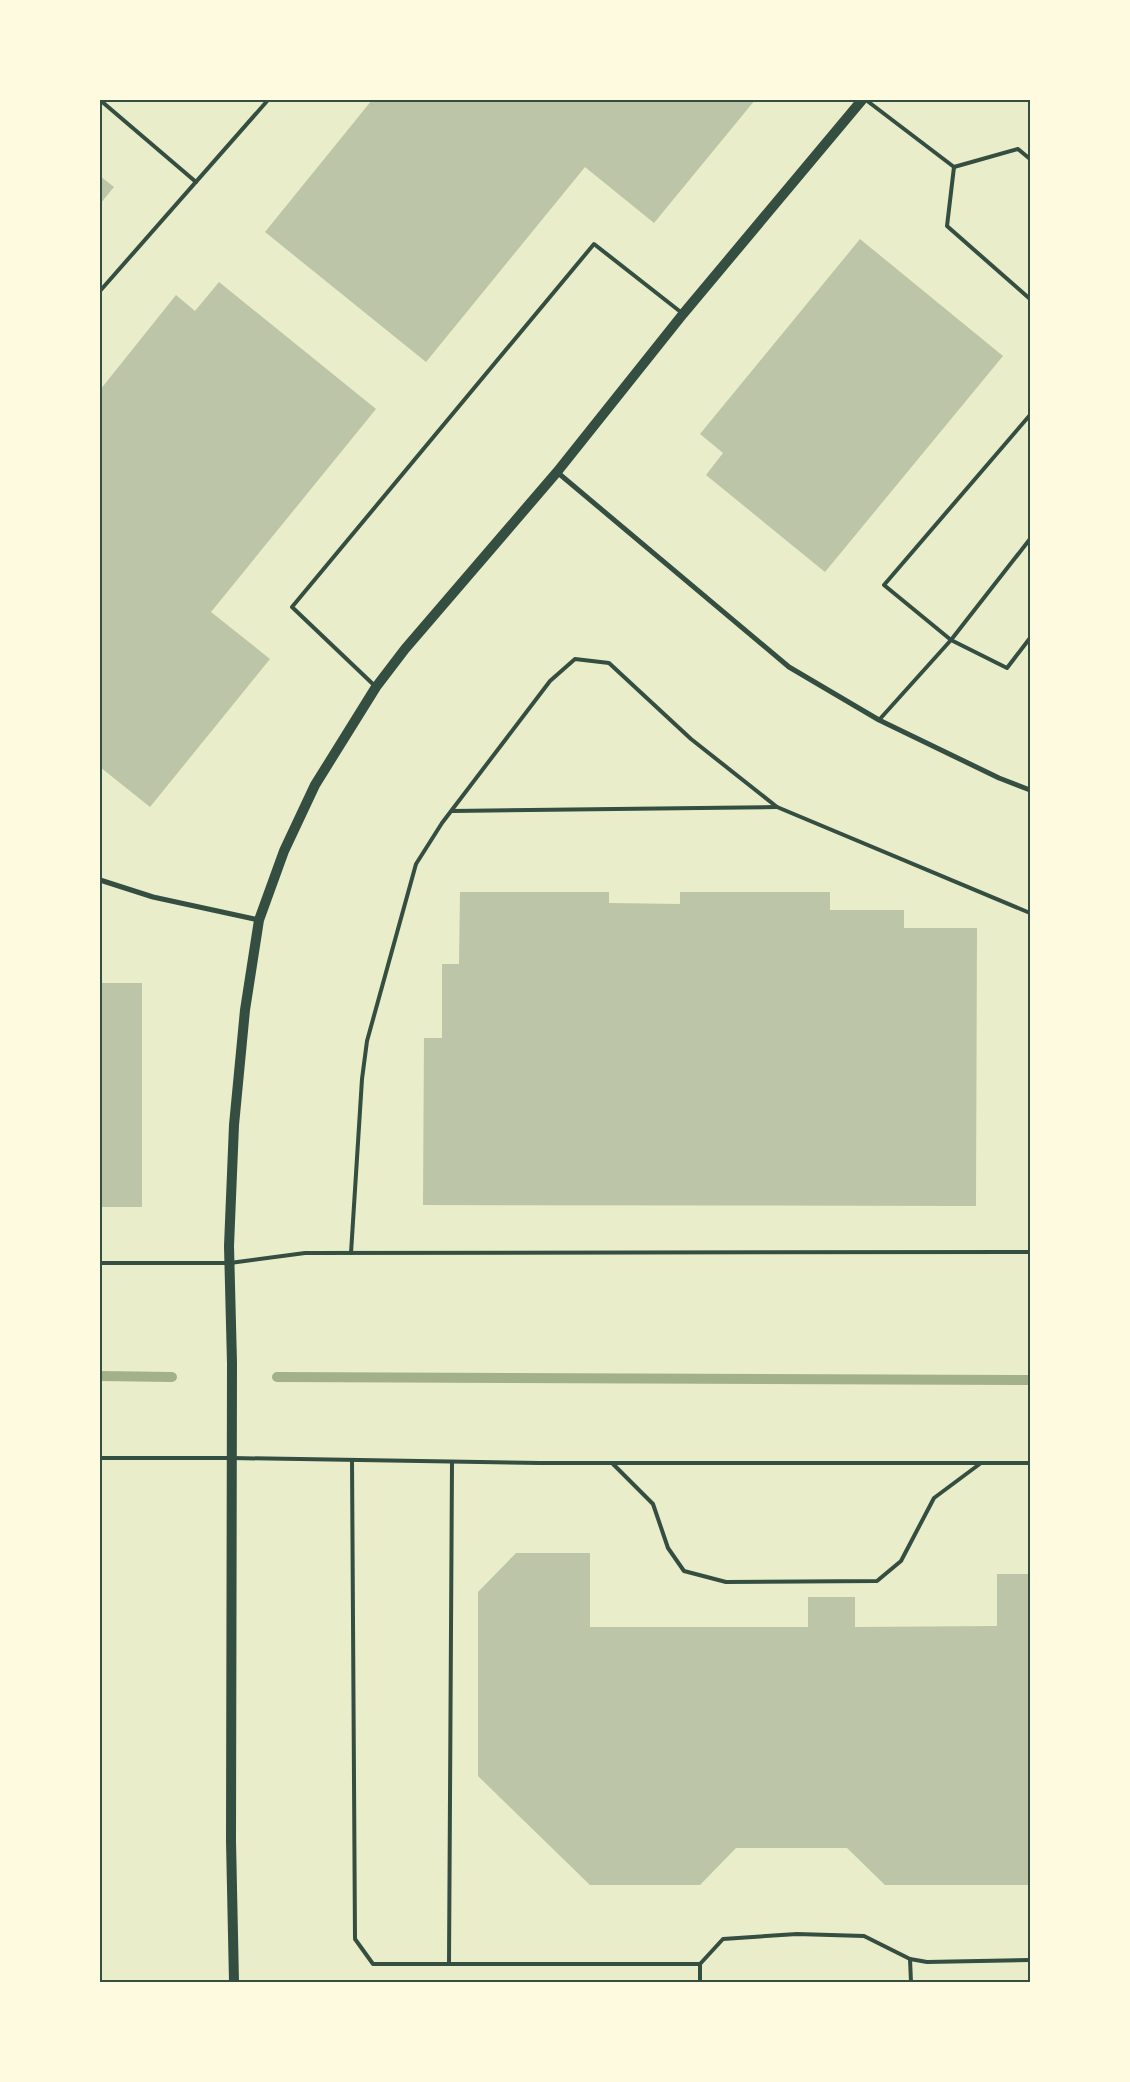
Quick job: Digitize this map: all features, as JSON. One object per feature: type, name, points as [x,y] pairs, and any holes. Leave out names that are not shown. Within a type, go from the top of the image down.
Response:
[{"type":"main road","points":[[234,1982],[231,1841],[232,1392],[230,1263],[234,1125],[245,1010],[259,920],[284,851],[315,785],[376,687],[405,649],[557,472],[683,314],[864,100]]},
{"type":"street","points":[[557,472],[789,667],[879,720],[999,778],[1030,790]]},
{"type":"street","points":[[100,880],[153,897],[259,920]]},
{"type":"lane","points":[[100,100],[196,182]]},
{"type":"lane","points":[[100,291],[268,100]]},
{"type":"lane","points":[[864,100],[954,167]]},
{"type":"lane","points":[[954,167],[1018,149],[1030,159]]},
{"type":"lane","points":[[954,167],[946,226],[1030,299]]},
{"type":"lane","points":[[376,687],[292,607],[298,599],[594,244],[683,314]]},
{"type":"lane","points":[[1030,415],[884,585],[951,640],[1006,668],[1030,638]]},
{"type":"lane","points":[[879,720],[951,640],[1030,539]]},
{"type":"lane","points":[[351,1253],[367,1041],[416,864],[452,811],[550,681],[576,659],[609,663],[691,739],[777,807],[1030,913]]},
{"type":"lane","points":[[452,811],[777,807]]},
{"type":"lane","points":[[100,1263],[230,1263],[305,1253],[1030,1252]]},
{"type":"lane","points":[[100,1458],[612,1463],[1030,1463]]},
{"type":"lane","points":[[352,1460],[356,1939],[373,1964],[700,1964]]},
{"type":"lane","points":[[449,1964],[452,1462]]},
{"type":"lane","points":[[612,1463],[653,1504],[668,1548],[684,1571],[726,1582],[877,1581],[900,1561],[934,1498],[981,1463]]},
{"type":"lane","points":[[700,1982],[700,1964],[723,1939],[797,1934],[864,1936],[910,1959],[927,1962],[1030,1960]]},
{"type":"lane","points":[[910,1959],[911,1982]]},
{"type":"building","points":[[372,100],[755,100],[654,223],[585,167],[426,362],[265,232]]},
{"type":"building","points":[[100,176],[114,187],[100,204]]},
{"type":"building","points":[[860,239],[1003,356],[825,572],[706,475],[723,453],[700,434]]},
{"type":"building","points":[[219,282],[376,409],[211,612],[270,659],[150,807],[100,767],[100,390],[176,295],[195,311]]},
{"type":"building","points":[[460,892],[609,892],[609,903],[680,904],[680,892],[830,892],[830,910],[904,910],[904,928],[977,928],[976,1206],[423,1205],[424,1038],[442,1038],[442,964],[459,964]]},
{"type":"building","points":[[100,983],[142,983],[142,1207],[100,1207]]},
{"type":"building","points":[[516,1553],[590,1553],[590,1627],[808,1627],[808,1597],[855,1597],[855,1627],[997,1626],[997,1574],[1030,1574],[1030,1885],[885,1885],[847,1848],[736,1848],[700,1885],[590,1885],[478,1776],[478,1592]]},
{"type":"waterway","points":[[100,1376],[172,1377]]},
{"type":"waterway","points":[[277,1377],[1030,1380]]}]
